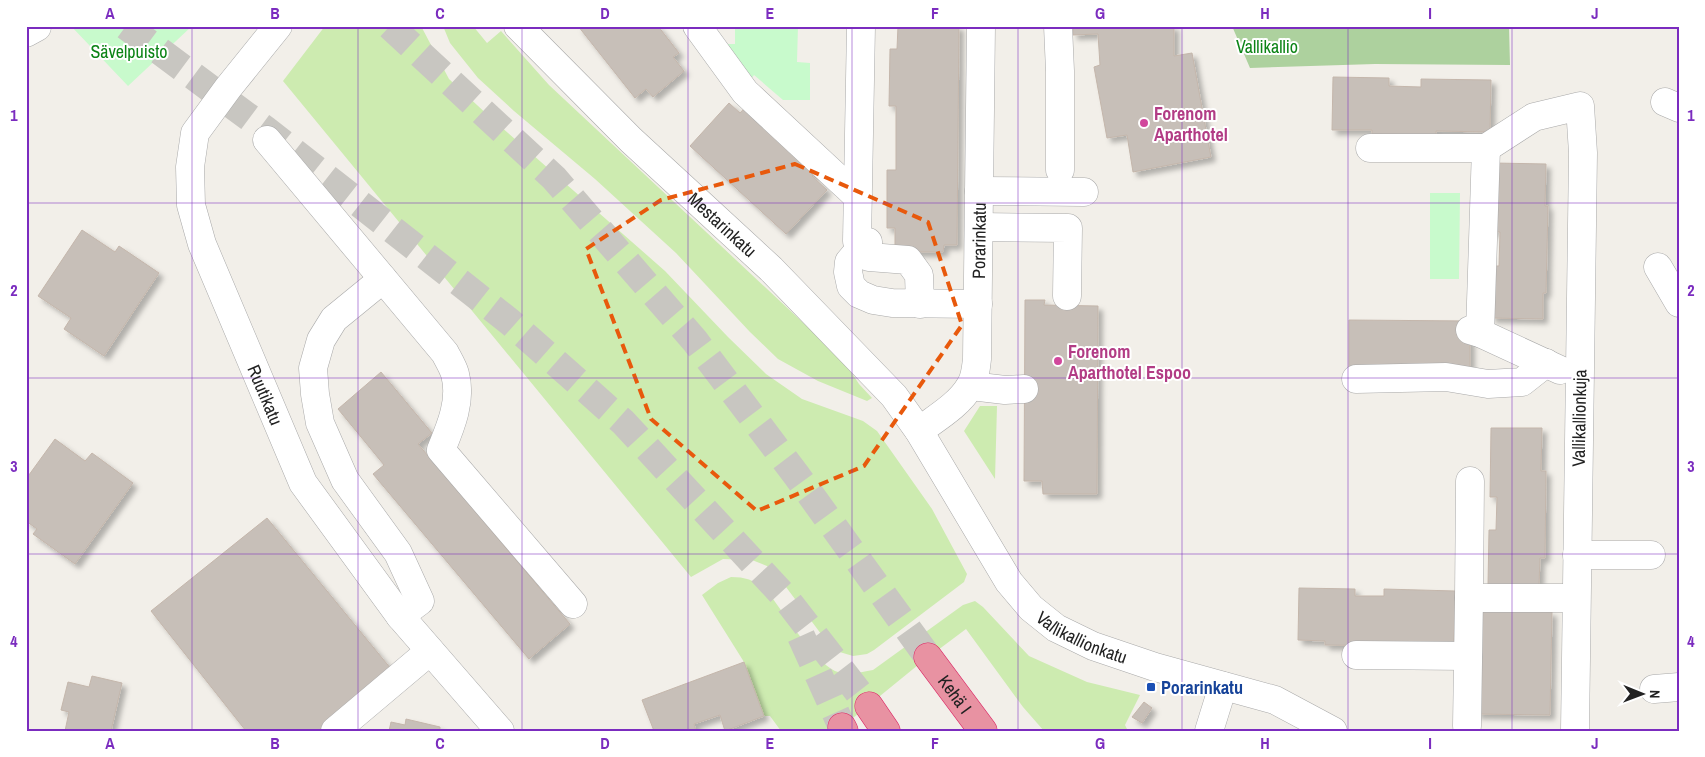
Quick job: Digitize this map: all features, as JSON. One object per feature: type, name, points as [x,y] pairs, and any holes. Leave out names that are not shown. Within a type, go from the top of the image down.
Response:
[{"type":"highway","name":"Kehä I","points":[[928,657],[983,731]]},
{"type":"highway","points":[[954,693],[999,731]]},
{"type":"highway","points":[[868,706],[886,731]]},
{"type":"street","name":"Ruutikatu","points":[[278,26],[228,88],[195,133],[190,167],[191,205],[202,244],[303,483],[400,616],[500,731]]},
{"type":"street","name":"Mestarinkatu","points":[[518,26],[631,140],[771,269],[894,396],[919,431]]},
{"type":"street","points":[[697,26],[745,92],[858,197]]},
{"type":"street","points":[[861,26],[857,241],[868,242],[869,257],[908,260],[919,276],[920,304]]},
{"type":"street","name":"Porarinkatu","points":[[919,431],[960,400],[971,386],[975,373],[978,304],[981,26]]},
{"type":"street","points":[[1058,26],[1060,170]]},
{"type":"street","name":"Vallikallionkuja","points":[[1486,148],[1534,117],[1580,106],[1583,153],[1575,731]]},
{"type":"street","points":[[267,140],[444,353],[455,374],[457,402],[452,424],[441,450],[573,604]]},
{"type":"street","points":[[1370,148],[1486,148],[1475,331],[1580,379]]},
{"type":"street","points":[[979,191],[1084,192]]},
{"type":"street","points":[[979,228],[1068,228],[1067,296]]},
{"type":"street","points":[[859,250],[849,262],[848,272],[851,286],[860,294],[873,300],[920,304],[978,304]]},
{"type":"street","points":[[1658,266],[1679,303]]},
{"type":"street","points":[[383,279],[334,319],[321,340],[313,368],[320,423],[329,446],[345,480],[398,553],[420,601],[400,616]]},
{"type":"street","points":[[1356,379],[1446,377],[1488,384],[1522,382],[1546,363]]},
{"type":"street","points":[[971,386],[1005,390],[1024,389]]},
{"type":"street","name":"Vallikallionkatu","points":[[919,431],[1009,582],[1031,608],[1056,628],[1093,646],[1156,667],[1275,700],[1333,731]]},
{"type":"street","points":[[1467,726],[1470,481]]},
{"type":"street","points":[[1577,555],[1651,555]]},
{"type":"street","points":[[1468,598],[1576,598]]},
{"type":"street","points":[[335,731],[364,718],[430,651]]},
{"type":"street","points":[[1356,655],[1468,656]]},
{"type":"street","points":[[1209,731],[1223,686]]},
{"type":"highlighted area","points":[[795,164],[928,222],[962,325],[864,466],[757,511],[651,419],[586,249],[661,200]]},
{"type":"green space","name":"Sävelpuisto","points":[[71,26],[192,26],[128,86]]},
{"type":"green space","points":[[325,26],[421,26],[449,79],[665,271],[766,374],[802,399],[863,421],[877,431],[932,509],[967,574],[964,582],[874,650],[867,654],[853,656],[833,650],[783,583],[767,566],[752,560],[723,559],[691,577],[283,81]]},
{"type":"green space","points":[[443,26],[473,26],[487,43],[501,31],[549,85],[844,361],[859,384],[872,398],[867,401],[818,381],[778,359],[676,253],[595,179],[478,78],[450,43]]},
{"type":"green space","points":[[735,26],[798,26],[797,62],[810,63],[810,100],[783,100],[754,75],[749,82],[718,44],[735,44]]},
{"type":"green space","name":"Vallikallio","points":[[1232,26],[1509,26],[1510,65],[1375,64],[1250,68]]},
{"type":"green space","points":[[1430,193],[1460,193],[1459,279],[1430,279]]},
{"type":"green space","points":[[980,406],[997,406],[995,479],[964,431]]},
{"type":"green space","points":[[731,577],[747,579],[764,588],[818,658],[835,671],[844,673],[873,670],[963,605],[975,601],[983,607],[1029,656],[1087,682],[1140,695],[1125,725],[1128,731],[1044,731],[1023,707],[966,629],[918,665],[837,731],[781,731],[770,716],[764,716],[744,662],[702,595],[718,583]]},
{"type":"building","points":[[578,26],[658,26],[679,53],[673,57],[684,71],[653,97],[646,89],[635,98]]},
{"type":"building","points":[[898,26],[959,26],[957,245],[944,245],[943,252],[895,252],[895,228],[887,228],[887,170],[896,170],[896,106],[889,106],[890,49],[897,49]]},
{"type":"building","points":[[1073,26],[1174,26],[1174,56],[1192,53],[1211,157],[1133,172],[1127,135],[1107,138],[1094,67],[1100,65],[1098,34],[1073,35]]},
{"type":"building","points":[[1333,77],[1389,78],[1389,86],[1421,87],[1421,79],[1491,80],[1490,132],[1436,131],[1436,135],[1372,134],[1372,130],[1332,130]]},
{"type":"building","points":[[729,103],[740,113],[749,103],[820,169],[812,176],[827,190],[786,234],[690,146]]},
{"type":"building","points":[[1494,163],[1546,164],[1545,206],[1548,206],[1546,293],[1543,293],[1543,319],[1491,318],[1492,266],[1499,266],[1500,232],[1493,232]]},
{"type":"building","points":[[82,230],[115,252],[119,246],[159,273],[104,356],[64,329],[71,318],[38,296]]},
{"type":"building","points":[[1025,300],[1045,300],[1044,305],[1098,306],[1097,494],[1043,494],[1042,481],[1024,481]]},
{"type":"building","points":[[1349,320],[1470,321],[1470,367],[1349,367]]},
{"type":"building","points":[[381,372],[432,433],[418,444],[570,624],[529,659],[373,474],[384,465],[338,409]]},
{"type":"building","points":[[1491,428],[1542,428],[1541,471],[1546,471],[1545,558],[1540,558],[1539,586],[1488,585],[1489,530],[1496,530],[1497,497],[1490,497]]},
{"type":"building","points":[[55,439],[85,461],[92,453],[133,483],[75,564],[33,534],[37,529],[26,521],[26,479]]},
{"type":"building","points":[[267,518],[392,670],[318,731],[246,731],[151,611]]},
{"type":"building","points":[[1299,588],[1355,589],[1355,596],[1384,596],[1384,589],[1455,591],[1454,643],[1408,646],[1325,645],[1325,641],[1298,640]]},
{"type":"building","points":[[1478,610],[1552,612],[1550,715],[1476,714]]},
{"type":"building","points":[[744,662],[764,716],[725,731],[720,715],[694,724],[696,731],[654,731],[642,700]]},
{"type":"building","points":[[92,676],[122,683],[111,731],[65,731],[69,712],[61,710],[68,682],[89,687]]},
{"type":"building","points":[[1144,702],[1152,708],[1142,723],[1132,717]]},
{"type":"building","points":[[406,719],[440,727],[440,731],[389,731],[391,722],[405,725]]},
{"type":"tunnel","points":[[126,26],[266,130],[510,322],[623,422],[784,596],[869,706]]},
{"type":"tunnel","points":[[390,26],[554,178],[695,341],[797,476],[928,657]]},
{"type":"tunnel","points":[[801,636],[842,727]]},
{"type":"place","name":"Forenom Aparthotel","points":[[1144,123]]},
{"type":"place","name":"Forenom Aparthotel Espoo","points":[[1058,361]]},
{"type":"place","name":"Porarinkatu","points":[[1151,687]]}]
